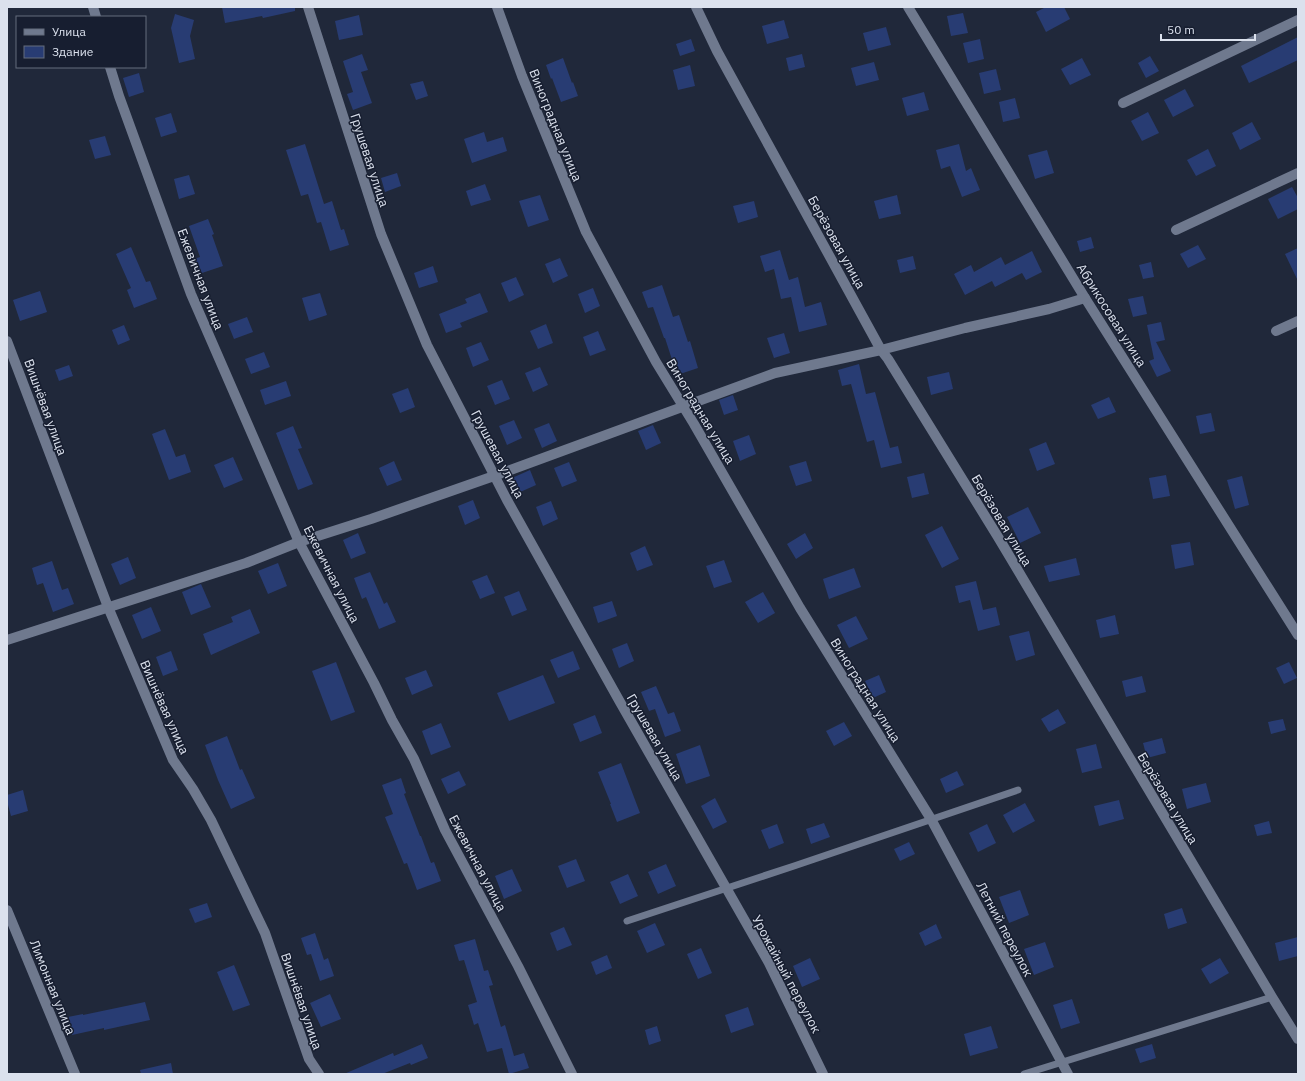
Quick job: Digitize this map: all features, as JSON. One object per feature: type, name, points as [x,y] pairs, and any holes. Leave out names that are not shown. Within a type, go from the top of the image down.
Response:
[{"type":"street","name":"Грушевая улица","points":[[308,7],[381,234],[427,345],[494,476],[725,887]]},
{"type":"street","name":"Виноградная улица","points":[[496,7],[522,76],[586,232],[656,362],[684,406],[800,608],[925,808]]},
{"type":"street","name":"Берёзовая улица","points":[[696,7],[717,51],[881,350],[998,537],[1298,1039]]},
{"type":"street","name":"Абрикосовая улица","points":[[908,7],[1085,298],[1298,635]]},
{"type":"street","points":[[1123,104],[1298,20]]},
{"type":"street","name":"Ежевичная улица","points":[[110,68],[119,96],[191,294],[299,542],[414,759],[445,830],[518,966],[572,1074]]},
{"type":"street","points":[[1176,230],[1298,173]]},
{"type":"street","points":[[7,640],[246,563],[299,542],[371,519],[494,476],[775,372],[881,350],[965,328],[1049,309],[1085,298]]},
{"type":"street","points":[[1276,331],[1298,321]]},
{"type":"street","name":"Вишнёвая улица","points":[[7,341],[108,607],[173,760],[193,789],[211,820],[265,933],[309,1059],[319,1074]]},
{"type":"street","name":"Летний переулок","points":[[925,808],[1068,1074]]},
{"type":"street","name":"Урожайный переулок","points":[[725,887],[770,963],[823,1074]]},
{"type":"street","name":"Лимонная улица","points":[[7,910],[75,1074]]},
{"type":"lane","points":[[627,921],[1018,790]]},
{"type":"lane","points":[[1024,1074],[1272,997]]},
{"type":"building","points":[[222,7],[295,7],[295,11],[263,18],[262,16],[225,23]]},
{"type":"building","points":[[1046,7],[1064,7],[1070,19],[1046,32],[1036,12]]},
{"type":"building","points":[[963,13],[968,33],[951,36],[947,16]]},
{"type":"building","points":[[175,14],[194,20],[190,36],[195,59],[179,63],[171,28]]},
{"type":"building","points":[[359,15],[363,35],[339,40],[335,21]]},
{"type":"building","points":[[784,20],[789,38],[767,44],[762,26]]},
{"type":"building","points":[[886,27],[891,45],[868,51],[863,33]]},
{"type":"building","points":[[1298,37],[1298,60],[1249,83],[1241,66]]},
{"type":"building","points":[[691,39],[695,51],[680,56],[676,44]]},
{"type":"building","points":[[980,39],[984,59],[968,63],[963,43]]},
{"type":"building","points":[[362,54],[368,70],[361,72],[372,103],[353,110],[347,94],[353,92],[343,61]]},
{"type":"building","points":[[802,54],[805,67],[789,71],[786,58]]},
{"type":"building","points":[[1150,56],[1159,71],[1146,78],[1138,63]]},
{"type":"building","points":[[563,58],[578,96],[561,102],[546,65]]},
{"type":"building","points":[[1082,58],[1091,75],[1070,85],[1061,69]]},
{"type":"building","points":[[874,62],[879,80],[856,86],[851,68]]},
{"type":"building","points":[[690,65],[695,86],[678,90],[673,70]]},
{"type":"building","points":[[996,69],[1001,90],[984,94],[979,73]]},
{"type":"building","points":[[139,73],[144,92],[129,97],[123,78]]},
{"type":"building","points":[[423,81],[428,96],[416,100],[410,84]]},
{"type":"building","points":[[1185,89],[1194,106],[1173,117],[1164,100]]},
{"type":"building","points":[[924,92],[929,110],[907,116],[902,98]]},
{"type":"building","points":[[1015,98],[1020,118],[1003,122],[999,102]]},
{"type":"building","points":[[1148,112],[1159,133],[1142,141],[1131,121]]},
{"type":"building","points":[[171,113],[177,132],[161,137],[155,118]]},
{"type":"building","points":[[1252,122],[1261,139],[1240,150],[1232,133]]},
{"type":"building","points":[[484,132],[487,142],[503,137],[507,151],[472,163],[464,139]]},
{"type":"building","points":[[105,136],[111,155],[95,159],[89,140]]},
{"type":"building","points":[[305,144],[324,204],[332,201],[341,230],[344,229],[349,245],[330,251],[321,222],[317,223],[308,194],[301,196],[286,150]]},
{"type":"building","points":[[959,144],[966,171],[971,168],[980,190],[962,197],[950,166],[941,169],[936,150]]},
{"type":"building","points":[[1208,149],[1216,166],[1196,176],[1187,160]]},
{"type":"building","points":[[1047,150],[1054,173],[1035,179],[1028,155]]},
{"type":"building","points":[[397,173],[401,186],[385,192],[381,178]]},
{"type":"building","points":[[189,175],[195,194],[179,199],[174,179]]},
{"type":"building","points":[[485,184],[491,200],[471,206],[466,191]]},
{"type":"building","points":[[1292,187],[1298,198],[1298,209],[1278,219],[1268,199]]},
{"type":"building","points":[[540,195],[549,220],[528,227],[519,201]]},
{"type":"building","points":[[897,195],[901,214],[879,219],[874,201]]},
{"type":"building","points":[[754,201],[758,217],[738,223],[733,206]]},
{"type":"building","points":[[208,219],[223,266],[199,274],[194,259],[200,257],[189,226]]},
{"type":"building","points":[[1091,237],[1094,248],[1080,252],[1077,241]]},
{"type":"building","points":[[1198,245],[1206,259],[1188,268],[1180,254]]},
{"type":"building","points":[[131,247],[146,282],[150,281],[157,299],[134,308],[127,290],[131,288],[116,254]]},
{"type":"building","points":[[1298,248],[1298,281],[1285,254]]},
{"type":"building","points":[[780,250],[789,280],[798,277],[805,307],[821,302],[827,325],[799,332],[791,297],[781,299],[774,269],[765,272],[760,256]]},
{"type":"building","points":[[1032,251],[1042,272],[1026,280],[1022,273],[995,287],[992,281],[965,295],[954,274],[971,265],[974,272],[1001,257],[1005,265]]},
{"type":"building","points":[[913,256],[916,269],[900,273],[897,260]]},
{"type":"building","points":[[560,258],[568,276],[553,283],[545,264]]},
{"type":"building","points":[[1151,262],[1154,277],[1143,279],[1139,265]]},
{"type":"building","points":[[433,266],[438,282],[419,288],[414,273]]},
{"type":"building","points":[[516,277],[524,295],[509,302],[501,283]]},
{"type":"building","points":[[662,285],[673,317],[679,315],[688,342],[690,341],[698,368],[677,375],[653,307],[648,308],[642,292]]},
{"type":"building","points":[[593,288],[600,306],[585,313],[578,294]]},
{"type":"building","points":[[40,291],[47,312],[20,321],[13,300]]},
{"type":"building","points":[[320,293],[327,315],[309,321],[302,298]]},
{"type":"building","points":[[480,293],[488,312],[460,323],[462,327],[446,333],[439,314],[467,303],[465,299]]},
{"type":"building","points":[[1143,296],[1147,314],[1133,317],[1128,299]]},
{"type":"building","points":[[247,317],[253,332],[234,339],[228,324]]},
{"type":"building","points":[[1161,322],[1165,340],[1156,342],[1171,371],[1157,377],[1149,361],[1154,359],[1147,325]]},
{"type":"building","points":[[546,324],[553,343],[538,349],[530,331]]},
{"type":"building","points":[[124,325],[130,340],[118,345],[112,330]]},
{"type":"building","points":[[598,331],[606,350],[590,356],[583,337]]},
{"type":"building","points":[[784,333],[790,353],[774,358],[767,338]]},
{"type":"building","points":[[481,342],[489,360],[473,367],[466,348]]},
{"type":"building","points":[[264,352],[270,367],[251,374],[245,359]]},
{"type":"building","points":[[859,364],[866,394],[875,392],[890,448],[898,446],[902,463],[881,468],[874,440],[867,442],[851,384],[842,386],[838,370]]},
{"type":"building","points":[[69,365],[73,376],[59,381],[55,370]]},
{"type":"building","points":[[540,367],[548,385],[533,392],[525,373]]},
{"type":"building","points":[[949,372],[953,389],[931,395],[927,377]]},
{"type":"building","points":[[502,380],[510,399],[495,405],[487,386]]},
{"type":"building","points":[[286,381],[291,396],[265,405],[260,390]]},
{"type":"building","points":[[408,388],[415,407],[400,413],[392,394]]},
{"type":"building","points":[[733,395],[738,410],[724,415],[719,400]]},
{"type":"building","points":[[1109,397],[1116,412],[1098,419],[1091,405]]},
{"type":"building","points":[[1211,413],[1215,431],[1200,434],[1196,416]]},
{"type":"building","points":[[514,420],[522,438],[507,445],[499,426]]},
{"type":"building","points":[[549,423],[557,441],[542,448],[534,429]]},
{"type":"building","points":[[653,425],[661,443],[646,450],[638,431]]},
{"type":"building","points":[[293,426],[302,448],[298,449],[313,484],[298,490],[276,433]]},
{"type":"building","points":[[165,429],[176,457],[185,454],[191,472],[169,480],[152,434]]},
{"type":"building","points":[[749,435],[756,454],[740,461],[733,441]]},
{"type":"building","points":[[1046,442],[1055,464],[1037,471],[1029,449]]},
{"type":"building","points":[[233,457],[243,480],[224,488],[214,465]]},
{"type":"building","points":[[394,461],[402,480],[387,486],[379,468]]},
{"type":"building","points":[[806,461],[812,481],[796,486],[789,466]]},
{"type":"building","points":[[569,462],[577,481],[562,487],[554,468]]},
{"type":"building","points":[[530,470],[536,485],[518,493],[512,478]]},
{"type":"building","points":[[924,473],[929,494],[912,498],[907,477]]},
{"type":"building","points":[[1166,475],[1170,496],[1153,499],[1149,478]]},
{"type":"building","points":[[1242,476],[1249,505],[1235,509],[1227,480]]},
{"type":"building","points":[[473,500],[480,518],[465,525],[458,506]]},
{"type":"building","points":[[551,501],[558,519],[543,526],[536,507]]},
{"type":"building","points":[[1028,507],[1041,533],[1020,543],[1007,517]]},
{"type":"building","points":[[942,526],[959,559],[942,568],[925,535]]},
{"type":"building","points":[[358,533],[366,553],[351,559],[343,540]]},
{"type":"building","points":[[805,533],[813,548],[796,559],[787,544]]},
{"type":"building","points":[[1190,542],[1194,565],[1175,569],[1171,545]]},
{"type":"building","points":[[645,546],[653,565],[637,571],[630,553]]},
{"type":"building","points":[[128,557],[136,578],[120,585],[111,564]]},
{"type":"building","points":[[1076,558],[1080,575],[1049,582],[1044,566]]},
{"type":"building","points":[[724,560],[732,582],[714,588],[706,566]]},
{"type":"building","points":[[52,561],[62,590],[68,588],[74,604],[53,612],[43,583],[37,585],[32,568]]},
{"type":"building","points":[[278,563],[287,586],[268,594],[258,571]]},
{"type":"building","points":[[854,568],[861,587],[829,599],[823,579]]},
{"type":"building","points":[[370,572],[384,604],[387,602],[396,622],[379,629],[366,597],[362,599],[354,578]]},
{"type":"building","points":[[487,575],[495,593],[480,599],[472,581]]},
{"type":"building","points":[[976,581],[983,610],[996,607],[1000,625],[978,631],[970,600],[959,603],[955,586]]},
{"type":"building","points":[[201,584],[211,607],[191,615],[182,592]]},
{"type":"building","points":[[519,591],[527,610],[512,616],[504,597]]},
{"type":"building","points":[[763,592],[775,613],[758,623],[745,602]]},
{"type":"building","points":[[612,601],[617,616],[598,623],[593,607]]},
{"type":"building","points":[[151,607],[161,631],[142,639],[132,615]]},
{"type":"building","points":[[250,609],[260,633],[211,655],[203,634],[233,622],[231,617]]},
{"type":"building","points":[[1115,615],[1119,634],[1100,638],[1096,620]]},
{"type":"building","points":[[856,616],[868,639],[849,648],[837,625]]},
{"type":"building","points":[[1029,631],[1035,655],[1016,661],[1009,636]]},
{"type":"building","points":[[627,643],[634,661],[619,668],[612,649]]},
{"type":"building","points":[[171,651],[178,670],[163,676],[156,657]]},
{"type":"building","points":[[573,651],[580,669],[558,678],[550,660]]},
{"type":"building","points":[[336,662],[355,712],[331,721],[312,671]]},
{"type":"building","points":[[1289,662],[1297,678],[1284,684],[1276,668]]},
{"type":"building","points":[[426,670],[433,686],[412,695],[405,678]]},
{"type":"building","points":[[543,675],[555,703],[509,721],[497,693]]},
{"type":"building","points":[[879,675],[886,692],[873,698],[865,681]]},
{"type":"building","points":[[1142,676],[1146,692],[1126,697],[1122,681]]},
{"type":"building","points":[[656,686],[668,714],[674,712],[681,731],[665,737],[655,709],[649,711],[641,692]]},
{"type":"building","points":[[1058,709],[1066,723],[1049,732],[1041,719]]},
{"type":"building","points":[[595,715],[602,733],[580,742],[573,724]]},
{"type":"building","points":[[1283,719],[1286,730],[1271,734],[1268,722]]},
{"type":"building","points":[[844,722],[852,736],[834,746],[826,731]]},
{"type":"building","points":[[441,723],[451,747],[431,755],[422,731]]},
{"type":"building","points":[[227,736],[240,770],[242,769],[255,798],[231,809],[205,745]]},
{"type":"building","points":[[1162,738],[1166,753],[1147,758],[1143,743]]},
{"type":"building","points":[[1096,744],[1102,768],[1082,773],[1076,749]]},
{"type":"building","points":[[700,745],[710,776],[686,784],[676,754]]},
{"type":"building","points":[[621,763],[640,813],[617,822],[598,772]]},
{"type":"building","points":[[459,771],[466,785],[448,794],[441,779]]},
{"type":"building","points":[[957,771],[964,785],[946,793],[940,779]]},
{"type":"building","points":[[401,778],[406,793],[404,794],[420,836],[431,863],[434,862],[441,881],[417,890],[407,863],[404,864],[385,817],[393,814],[382,785]]},
{"type":"building","points":[[1206,783],[1211,802],[1187,809],[1182,789]]},
{"type":"building","points":[[23,790],[28,811],[11,816],[7,795]]},
{"type":"building","points":[[715,798],[727,822],[713,829],[701,806]]},
{"type":"building","points":[[1119,800],[1124,819],[1099,826],[1094,806]]},
{"type":"building","points":[[1025,803],[1035,821],[1013,833],[1003,815]]},
{"type":"building","points":[[1269,821],[1272,833],[1257,836],[1254,825]]},
{"type":"building","points":[[824,823],[830,837],[811,844],[806,829]]},
{"type":"building","points":[[777,824],[784,843],[769,849],[761,830]]},
{"type":"building","points":[[987,824],[996,843],[978,852],[969,833]]},
{"type":"building","points":[[909,842],[915,854],[900,861],[894,849]]},
{"type":"building","points":[[576,859],[585,881],[567,888],[558,866]]},
{"type":"building","points":[[666,864],[676,886],[658,894],[648,872]]},
{"type":"building","points":[[512,869],[522,891],[504,899],[495,876]]},
{"type":"building","points":[[628,874],[638,896],[620,904],[610,882]]},
{"type":"building","points":[[1020,890],[1029,915],[1009,923],[999,897]]},
{"type":"building","points":[[207,903],[212,917],[195,923],[189,909]]},
{"type":"building","points":[[1182,908],[1187,923],[1168,929],[1164,914]]},
{"type":"building","points":[[655,923],[665,945],[647,953],[637,931]]},
{"type":"building","points":[[936,924],[942,938],[925,946],[919,933]]},
{"type":"building","points":[[564,927],[572,945],[557,951],[550,933]]},
{"type":"building","points":[[315,933],[324,960],[328,958],[334,976],[320,981],[311,954],[307,955],[301,938]]},
{"type":"building","points":[[1298,937],[1298,956],[1279,961],[1275,943]]},
{"type":"building","points":[[475,939],[484,971],[488,970],[493,985],[489,986],[501,1027],[505,1025],[514,1056],[524,1053],[529,1068],[509,1074],[502,1048],[487,1052],[478,1023],[474,1025],[468,1005],[477,1002],[464,960],[459,961],[454,945]]},
{"type":"building","points":[[1045,942],[1054,967],[1034,975],[1024,949]]},
{"type":"building","points":[[701,948],[712,973],[698,979],[687,954]]},
{"type":"building","points":[[607,955],[612,968],[596,975],[591,962]]},
{"type":"building","points":[[810,958],[820,979],[802,987],[793,966]]},
{"type":"building","points":[[1220,958],[1229,973],[1210,984],[1201,969]]},
{"type":"building","points":[[234,965],[250,1005],[233,1011],[217,972]]},
{"type":"building","points":[[330,994],[341,1019],[321,1027],[310,1003]]},
{"type":"building","points":[[1072,999],[1080,1023],[1061,1029],[1053,1005]]},
{"type":"building","points":[[145,1002],[150,1020],[72,1035],[68,1017]]},
{"type":"building","points":[[748,1007],[754,1025],[731,1033],[725,1015]]},
{"type":"building","points":[[657,1026],[661,1041],[649,1045],[645,1030]]},
{"type":"building","points":[[991,1026],[998,1048],[970,1056],[964,1034]]},
{"type":"building","points":[[422,1044],[428,1058],[411,1065],[410,1063],[382,1074],[344,1074],[393,1053],[394,1056]]},
{"type":"building","points":[[1152,1044],[1156,1058],[1140,1063],[1135,1049]]},
{"type":"building","points":[[171,1063],[173,1074],[141,1074],[140,1070]]}]
